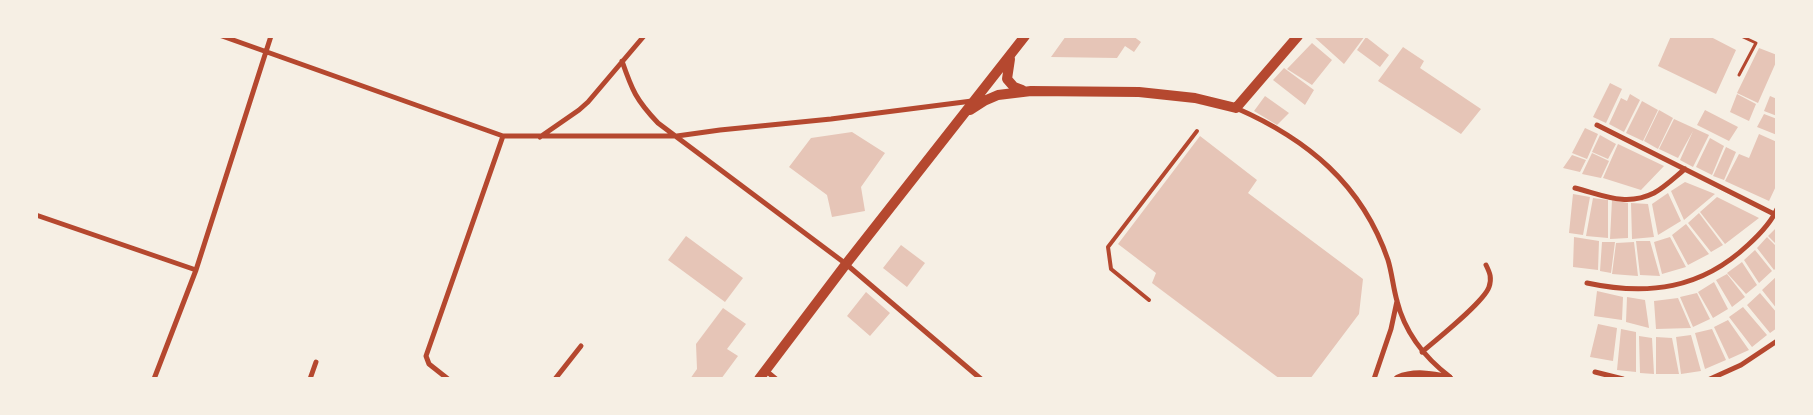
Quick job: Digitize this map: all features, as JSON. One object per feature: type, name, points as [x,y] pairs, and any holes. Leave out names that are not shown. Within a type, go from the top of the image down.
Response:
[{"type":"main road","points":[[759,379],[846,264],[1025,36]]},
{"type":"main road","points":[[958,121],[984,101],[998,95],[1030,91],[1139,92],[1195,98],[1236,108],[1298,36]]},
{"type":"main road","points":[[1012,53],[1007,71],[1008,81],[1018,89],[1030,91]]},
{"type":"street","points":[[222,36],[503,136],[677,136],[974,101]]},
{"type":"street","points":[[154,379],[196,270],[271,36]]},
{"type":"street","points":[[540,137],[584,106],[644,36]]},
{"type":"street","points":[[622,61],[632,90],[644,108],[658,123],[846,264],[981,379]]},
{"type":"street","points":[[1236,108],[1267,121],[1295,138],[1321,159],[1350,188],[1372,223],[1388,260],[1402,319],[1422,352],[1451,379]]},
{"type":"street","points":[[1587,283],[1614,289],[1640,290],[1667,287],[1693,280],[1717,269],[1739,254],[1758,236],[1776,213],[1597,125]]},
{"type":"street","points":[[448,379],[429,364],[426,356],[503,136]]},
{"type":"street","points":[[1575,188],[1622,200],[1637,200],[1656,192],[1685,169]]},
{"type":"street","points":[[36,215],[196,270]]},
{"type":"street","points":[[1422,352],[1482,299],[1489,288],[1492,276],[1486,265]]},
{"type":"street","points":[[1374,379],[1391,329],[1397,301]]},
{"type":"street","points":[[1710,379],[1741,365],[1777,341]]},
{"type":"street","points":[[556,379],[581,346]]},
{"type":"street","points":[[310,379],[316,362]]},
{"type":"street","points":[[765,370],[776,379]]},
{"type":"street","points":[[1595,372],[1624,379]]},
{"type":"street","points":[[1398,379],[1405,376],[1430,374],[1451,379]]},
{"type":"lane","points":[[1149,300],[1111,269],[1108,247],[1198,130]]},
{"type":"path","points":[[1739,75],[1756,43],[1741,36]]},
{"type":"building","points":[[1066,36],[1133,36],[1141,42],[1134,52],[1125,46],[1117,58],[1051,57]]},
{"type":"building","points":[[1313,36],[1365,36],[1344,64]]},
{"type":"building","points":[[1671,36],[1709,36],[1736,50],[1716,94],[1658,66]]},
{"type":"building","points":[[1366,37],[1389,55],[1380,67],[1357,50]]},
{"type":"building","points":[[1312,43],[1332,60],[1312,85],[1287,69]]},
{"type":"building","points":[[1403,47],[1424,61],[1420,68],[1481,109],[1461,134],[1378,81]]},
{"type":"building","points":[[1759,48],[1777,55],[1777,60],[1758,103],[1737,93]]},
{"type":"building","points":[[1284,68],[1314,90],[1305,105],[1273,80]]},
{"type":"building","points":[[1610,83],[1622,89],[1606,123],[1593,117]]},
{"type":"building","points":[[1630,94],[1640,100],[1624,132],[1609,124],[1621,98],[1627,101]]},
{"type":"building","points":[[1737,94],[1756,104],[1749,121],[1730,112]]},
{"type":"building","points":[[1265,96],[1289,113],[1277,125],[1254,111]]},
{"type":"building","points":[[1770,96],[1777,99],[1777,116],[1764,111]]},
{"type":"building","points":[[1642,101],[1658,110],[1643,141],[1626,133]]},
{"type":"building","points":[[1659,110],[1673,118],[1658,149],[1644,141]]},
{"type":"building","points":[[1705,110],[1738,127],[1729,141],[1697,125]]},
{"type":"building","points":[[1764,114],[1777,119],[1777,135],[1757,127]]},
{"type":"building","points":[[1674,119],[1709,135],[1693,167],[1680,160],[1693,131],[1678,158],[1659,149]]},
{"type":"building","points":[[1585,128],[1598,134],[1587,159],[1572,153]]},
{"type":"building","points":[[852,132],[885,153],[861,187],[865,211],[832,217],[827,195],[789,167],[811,138]]},
{"type":"building","points":[[1759,134],[1777,142],[1777,184],[1769,201],[1725,181],[1739,154],[1749,158]]},
{"type":"building","points":[[1600,135],[1616,144],[1608,159],[1592,152]]},
{"type":"building","points":[[1200,136],[1257,180],[1248,193],[1363,279],[1359,314],[1310,379],[1280,379],[1152,283],[1156,273],[1118,244]]},
{"type":"building","points":[[1710,138],[1724,146],[1712,175],[1696,167]]},
{"type":"building","points":[[1618,144],[1664,166],[1641,190],[1603,178]]},
{"type":"building","points":[[1726,147],[1736,152],[1724,180],[1713,176]]},
{"type":"building","points":[[1592,153],[1609,161],[1601,178],[1582,174]]},
{"type":"building","points":[[1572,155],[1586,160],[1580,172],[1563,168]]},
{"type":"building","points":[[1685,182],[1715,194],[1684,220],[1671,191]]},
{"type":"building","points":[[1668,193],[1681,221],[1658,235],[1652,204]]},
{"type":"building","points":[[1573,194],[1590,197],[1583,235],[1569,233]]},
{"type":"building","points":[[1717,197],[1759,218],[1725,244],[1700,212]]},
{"type":"building","points":[[1593,198],[1608,200],[1608,238],[1586,236]]},
{"type":"building","points":[[1612,200],[1628,203],[1628,238],[1610,239]]},
{"type":"building","points":[[1631,203],[1648,204],[1654,237],[1632,239]]},
{"type":"building","points":[[1699,213],[1723,245],[1711,252],[1688,223]]},
{"type":"building","points":[[1686,224],[1709,254],[1688,265],[1672,235]]},
{"type":"building","points":[[1777,227],[1777,245],[1768,236]]},
{"type":"building","points":[[686,236],[743,278],[725,302],[668,260]]},
{"type":"building","points":[[1574,237],[1599,241],[1598,270],[1573,267]]},
{"type":"building","points":[[1670,237],[1686,267],[1662,274],[1654,242]]},
{"type":"building","points":[[1767,237],[1777,247],[1777,267],[1774,270],[1757,248]]},
{"type":"building","points":[[1636,241],[1650,241],[1660,276],[1640,275]]},
{"type":"building","points":[[1602,242],[1615,242],[1611,273],[1600,271]]},
{"type":"building","points":[[1634,242],[1638,276],[1612,274],[1616,243]]},
{"type":"building","points":[[901,245],[925,263],[907,287],[883,268]]},
{"type":"building","points":[[1755,250],[1772,271],[1759,283],[1744,260]]},
{"type":"building","points":[[1742,262],[1757,285],[1746,294],[1727,273]]},
{"type":"building","points":[[1727,274],[1745,297],[1732,307],[1716,280]]},
{"type":"building","points":[[1777,276],[1777,309],[1762,290]]},
{"type":"building","points":[[1714,282],[1728,309],[1713,318],[1698,292]]},
{"type":"building","points":[[1597,291],[1623,297],[1622,320],[1594,316]]},
{"type":"building","points":[[866,292],[890,313],[870,336],[847,316]]},
{"type":"building","points":[[1697,293],[1710,319],[1693,327],[1680,297]]},
{"type":"building","points":[[1760,293],[1777,313],[1777,328],[1770,333],[1747,305]]},
{"type":"building","points":[[1627,297],[1645,300],[1649,328],[1626,322]]},
{"type":"building","points":[[1678,298],[1691,328],[1656,329],[1654,301]]},
{"type":"building","points":[[1743,307],[1767,335],[1752,347],[1729,317]]},
{"type":"building","points":[[723,308],[746,324],[727,349],[738,356],[721,379],[690,379],[697,369],[696,344]]},
{"type":"building","points":[[1728,320],[1749,350],[1729,359],[1714,327]]},
{"type":"building","points":[[1598,324],[1617,328],[1613,361],[1590,357]]},
{"type":"building","points":[[1621,329],[1636,332],[1636,372],[1617,370]]},
{"type":"building","points":[[1712,329],[1726,360],[1705,369],[1695,333]]},
{"type":"building","points":[[1691,335],[1701,371],[1681,374],[1676,337]]},
{"type":"building","points":[[1639,336],[1652,338],[1654,374],[1640,373]]},
{"type":"building","points":[[1656,337],[1672,338],[1679,374],[1656,374]]}]
